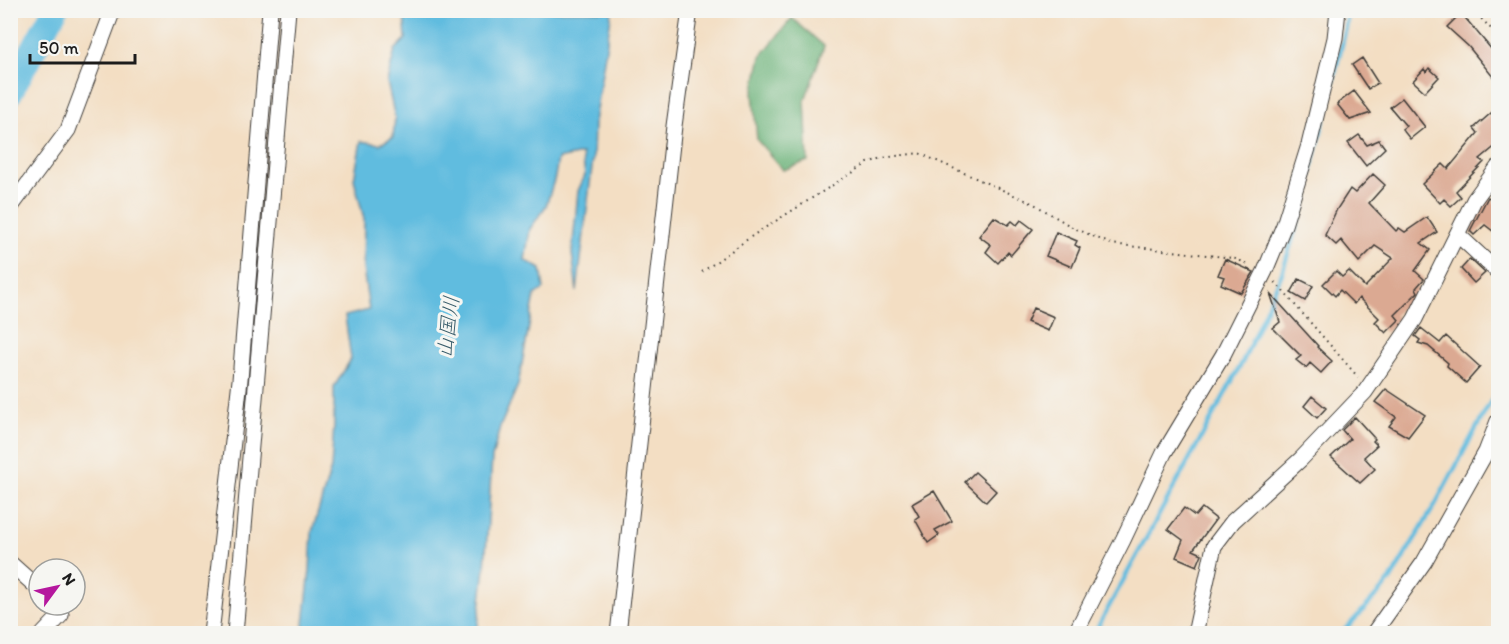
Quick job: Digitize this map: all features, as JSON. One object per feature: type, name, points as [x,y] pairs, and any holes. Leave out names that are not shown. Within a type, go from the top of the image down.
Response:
[{"type":"street","points":[[10,208],[68,130],[113,10]]},
{"type":"street","points":[[211,633],[240,380],[270,10]]},
{"type":"street","points":[[235,633],[288,10]]},
{"type":"street","points":[[618,633],[674,126],[690,10]]},
{"type":"street","points":[[1075,633],[1123,540],[1164,453],[1223,355],[1265,271],[1284,225],[1308,145],[1335,38],[1338,10]]},
{"type":"street","points":[[1194,633],[1214,546],[1233,521],[1301,459],[1365,392],[1415,319],[1474,200],[1498,167]]},
{"type":"street","points":[[1457,234],[1498,272]]},
{"type":"street","points":[[1372,633],[1424,562],[1486,452],[1498,421]]},
{"type":"street","points":[[10,563],[27,578]]},
{"type":"street","points":[[43,633],[59,617]]},
{"type":"path","points":[[1473,10],[1498,36]]},
{"type":"path","points":[[702,272],[755,234],[868,163],[882,158],[920,153],[1034,204],[1072,227],[1111,244],[1233,258],[1265,271],[1365,384],[1365,392]]},
{"type":"green space","points":[[792,18],[824,46],[805,100],[808,161],[783,170],[757,140],[753,93],[761,56]]},
{"type":"water","name":"山国川","points":[[404,11],[612,11],[594,122],[593,159],[577,292],[572,253],[578,191],[585,175],[582,154],[558,159],[546,206],[530,229],[525,260],[541,269],[544,289],[535,295],[518,385],[500,427],[492,458],[485,568],[477,633],[303,633],[312,532],[331,468],[334,387],[351,359],[345,316],[369,310],[363,268],[364,219],[354,179],[361,141],[380,144],[393,137],[395,118],[387,82],[395,50],[406,39]]},
{"type":"building","points":[[1461,13],[1498,57],[1498,83],[1468,46],[1447,27]]},
{"type":"building","points":[[1362,58],[1378,83],[1368,89],[1352,65]]},
{"type":"building","points":[[1429,68],[1439,77],[1425,92],[1413,81],[1424,69],[1426,72]]},
{"type":"building","points":[[1354,91],[1371,113],[1350,120],[1337,104]]},
{"type":"building","points":[[1402,98],[1425,127],[1410,139],[1402,129],[1406,126],[1390,107]]},
{"type":"building","points":[[1498,107],[1498,144],[1480,159],[1484,162],[1456,191],[1461,197],[1451,206],[1444,199],[1440,203],[1422,184],[1443,164],[1448,169],[1478,133],[1474,128]]},
{"type":"building","points":[[1359,135],[1367,145],[1379,140],[1385,148],[1366,166],[1348,143]]},
{"type":"building","points":[[1373,174],[1385,185],[1369,203],[1396,231],[1399,228],[1405,232],[1427,217],[1437,232],[1421,243],[1430,250],[1415,271],[1424,279],[1416,288],[1418,292],[1395,315],[1399,320],[1386,333],[1375,322],[1379,318],[1359,298],[1354,304],[1340,290],[1335,296],[1323,284],[1336,271],[1342,277],[1349,271],[1365,287],[1393,258],[1375,246],[1359,262],[1341,240],[1336,245],[1325,235],[1337,209],[1350,189],[1355,193]]},
{"type":"building","points":[[1488,197],[1498,204],[1498,235],[1485,225],[1474,235],[1470,231]]},
{"type":"building","points":[[994,217],[1008,225],[1012,221],[1017,225],[1021,220],[1033,229],[1011,255],[1008,252],[998,263],[986,252],[991,245],[979,236]]},
{"type":"building","points":[[1056,232],[1077,241],[1075,245],[1080,248],[1072,267],[1046,256]]},
{"type":"building","points":[[1225,259],[1254,272],[1241,293],[1221,284],[1224,277],[1218,275]]},
{"type":"building","points":[[1470,259],[1485,273],[1474,283],[1461,269]]},
{"type":"building","points":[[1299,279],[1313,286],[1305,301],[1291,293]]},
{"type":"building","points":[[1270,293],[1332,361],[1321,373],[1310,363],[1306,368],[1296,360],[1301,356],[1273,328],[1280,322]]},
{"type":"building","points":[[1033,308],[1054,317],[1048,331],[1027,322]]},
{"type":"building","points":[[1421,328],[1440,343],[1446,336],[1480,367],[1466,383],[1428,346],[1418,343],[1420,340],[1415,336]]},
{"type":"building","points":[[1386,389],[1425,415],[1408,437],[1389,426],[1396,417],[1375,402]]},
{"type":"building","points":[[1312,396],[1326,408],[1317,418],[1304,406]]},
{"type":"building","points":[[1355,417],[1375,439],[1373,441],[1377,445],[1364,457],[1375,469],[1360,483],[1331,457],[1350,439],[1342,430]]},
{"type":"building","points":[[975,472],[996,491],[986,502],[965,482]]},
{"type":"building","points":[[934,491],[952,521],[935,530],[939,535],[928,543],[915,519],[919,516],[912,504]]},
{"type":"building","points":[[1184,508],[1195,516],[1202,508],[1216,519],[1193,550],[1202,554],[1197,566],[1176,557],[1183,540],[1168,529]]},
{"type":"waterway","points":[[10,92],[55,10]]},
{"type":"waterway","points":[[1094,634],[1243,361],[1282,273],[1303,205],[1346,28],[1348,10]]},
{"type":"waterway","points":[[1341,634],[1389,582],[1435,505],[1498,388]]}]
